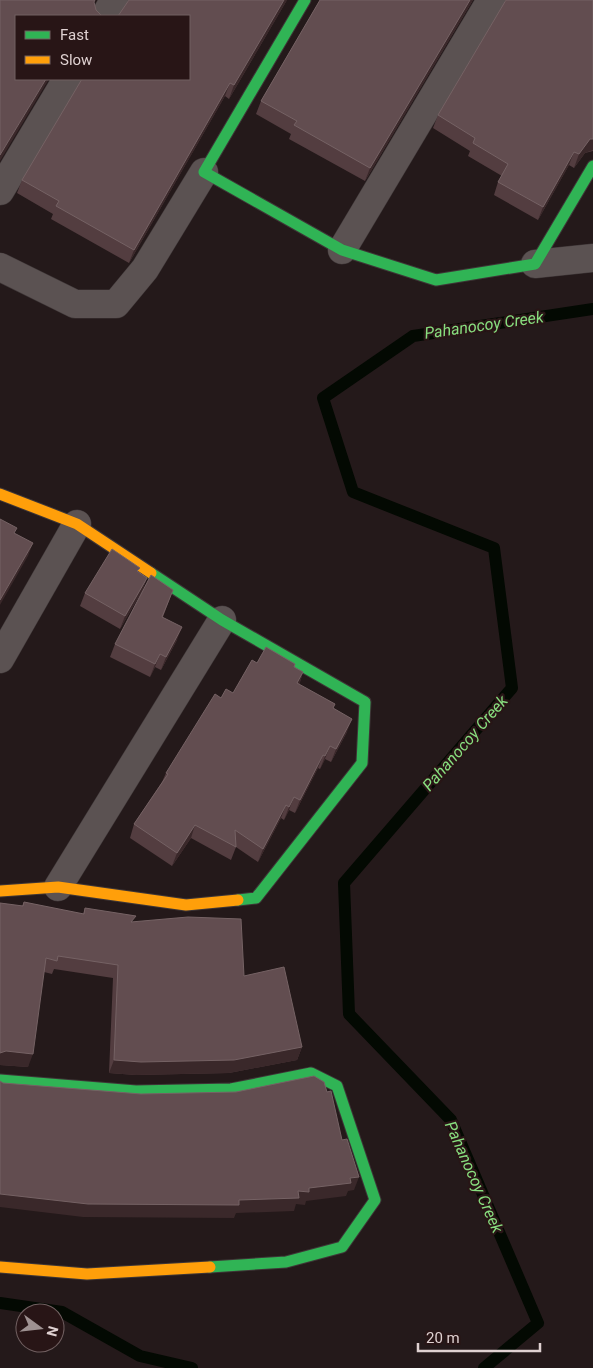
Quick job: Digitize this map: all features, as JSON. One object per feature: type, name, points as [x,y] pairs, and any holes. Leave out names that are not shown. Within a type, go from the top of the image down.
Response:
[{"type":"street","points":[[106,15],[114,0]]},
{"type":"street","points":[[0,268],[75,304],[116,304],[145,269],[305,0]]},
{"type":"street","points":[[342,250],[491,0]]},
{"type":"street","points":[[0,191],[66,80]]},
{"type":"street","points":[[535,264],[593,166]]},
{"type":"street","points":[[204,172],[342,250],[436,280],[535,264],[593,258]]},
{"type":"street","points":[[0,494],[77,524],[222,620],[365,702],[362,763],[256,898],[186,905],[58,888],[0,891]]},
{"type":"street","points":[[0,659],[77,524]]},
{"type":"street","points":[[58,888],[222,620]]},
{"type":"street","points":[[0,1080],[136,1091],[222,1090],[311,1073],[337,1086],[375,1200],[342,1247],[286,1262],[86,1274],[0,1267]]},
{"type":"building","points":[[0,0],[95,0],[96,10],[101,15],[15,15],[15,80],[45,80],[0,155]]},
{"type":"building","points":[[129,0],[284,0],[234,85],[230,83],[134,250],[56,206],[59,201],[22,180],[81,80],[190,80],[190,15],[119,15]]},
{"type":"building","points":[[320,0],[470,0],[370,168],[294,125],[297,121],[261,101]]},
{"type":"building","points":[[506,0],[593,0],[593,139],[590,139],[579,154],[574,152],[543,207],[498,182],[508,164],[473,143],[475,138],[438,115]]},
{"type":"building","points":[[0,519],[17,528],[14,533],[33,543],[0,600]]},
{"type":"building","points":[[112,549],[140,568],[137,571],[147,578],[125,616],[85,593]]},
{"type":"building","points":[[151,575],[173,590],[162,617],[182,627],[166,657],[160,654],[155,664],[115,644]]},
{"type":"building","points":[[266,647],[295,664],[294,667],[303,672],[297,683],[335,704],[333,708],[352,719],[336,749],[330,746],[325,756],[323,755],[300,800],[294,797],[289,807],[286,805],[263,849],[235,830],[236,847],[195,825],[177,853],[134,824],[168,774],[166,773],[215,694],[221,698],[226,689],[233,693],[252,660],[257,663]]},
{"type":"building","points":[[24,902],[84,914],[85,908],[136,916],[131,922],[188,917],[241,919],[244,976],[284,967],[302,1047],[234,1060],[141,1062],[114,1060],[118,965],[58,956],[57,961],[46,958],[33,1054],[6,1051],[0,1053],[0,903],[23,906]]},
{"type":"building","points":[[314,1076],[324,1082],[327,1092],[331,1091],[342,1140],[347,1139],[359,1177],[350,1178],[351,1183],[309,1188],[309,1192],[298,1191],[299,1198],[239,1200],[239,1205],[88,1204],[0,1194],[0,1081],[3,1083],[141,1094],[236,1092]]},
{"type":"waterway","name":"Pahanocoy Creek","points":[[484,1368],[538,1323],[451,1120],[349,1014],[344,883],[512,688],[494,548],[353,492],[323,398],[413,336],[593,309]]},
{"type":"waterway","name":"Pahanocoy Creek","points":[[0,1303],[62,1312],[140,1356],[192,1368]]},
{"type":"traffic: fast","points":[[305,0],[204,172],[342,250],[436,280],[535,264],[593,166]]},
{"type":"traffic: fast","points":[[151,573],[222,620],[365,702],[362,763],[256,898],[238,900]]},
{"type":"traffic: fast","points":[[0,1080],[136,1091],[231,1089],[311,1073],[337,1086],[375,1200],[342,1247],[286,1262],[210,1267]]},
{"type":"traffic: slow","points":[[0,494],[77,524],[151,573]]},
{"type":"traffic: slow","points":[[0,891],[58,887],[186,905],[238,900]]},
{"type":"traffic: slow","points":[[0,1267],[87,1274],[210,1267]]}]
